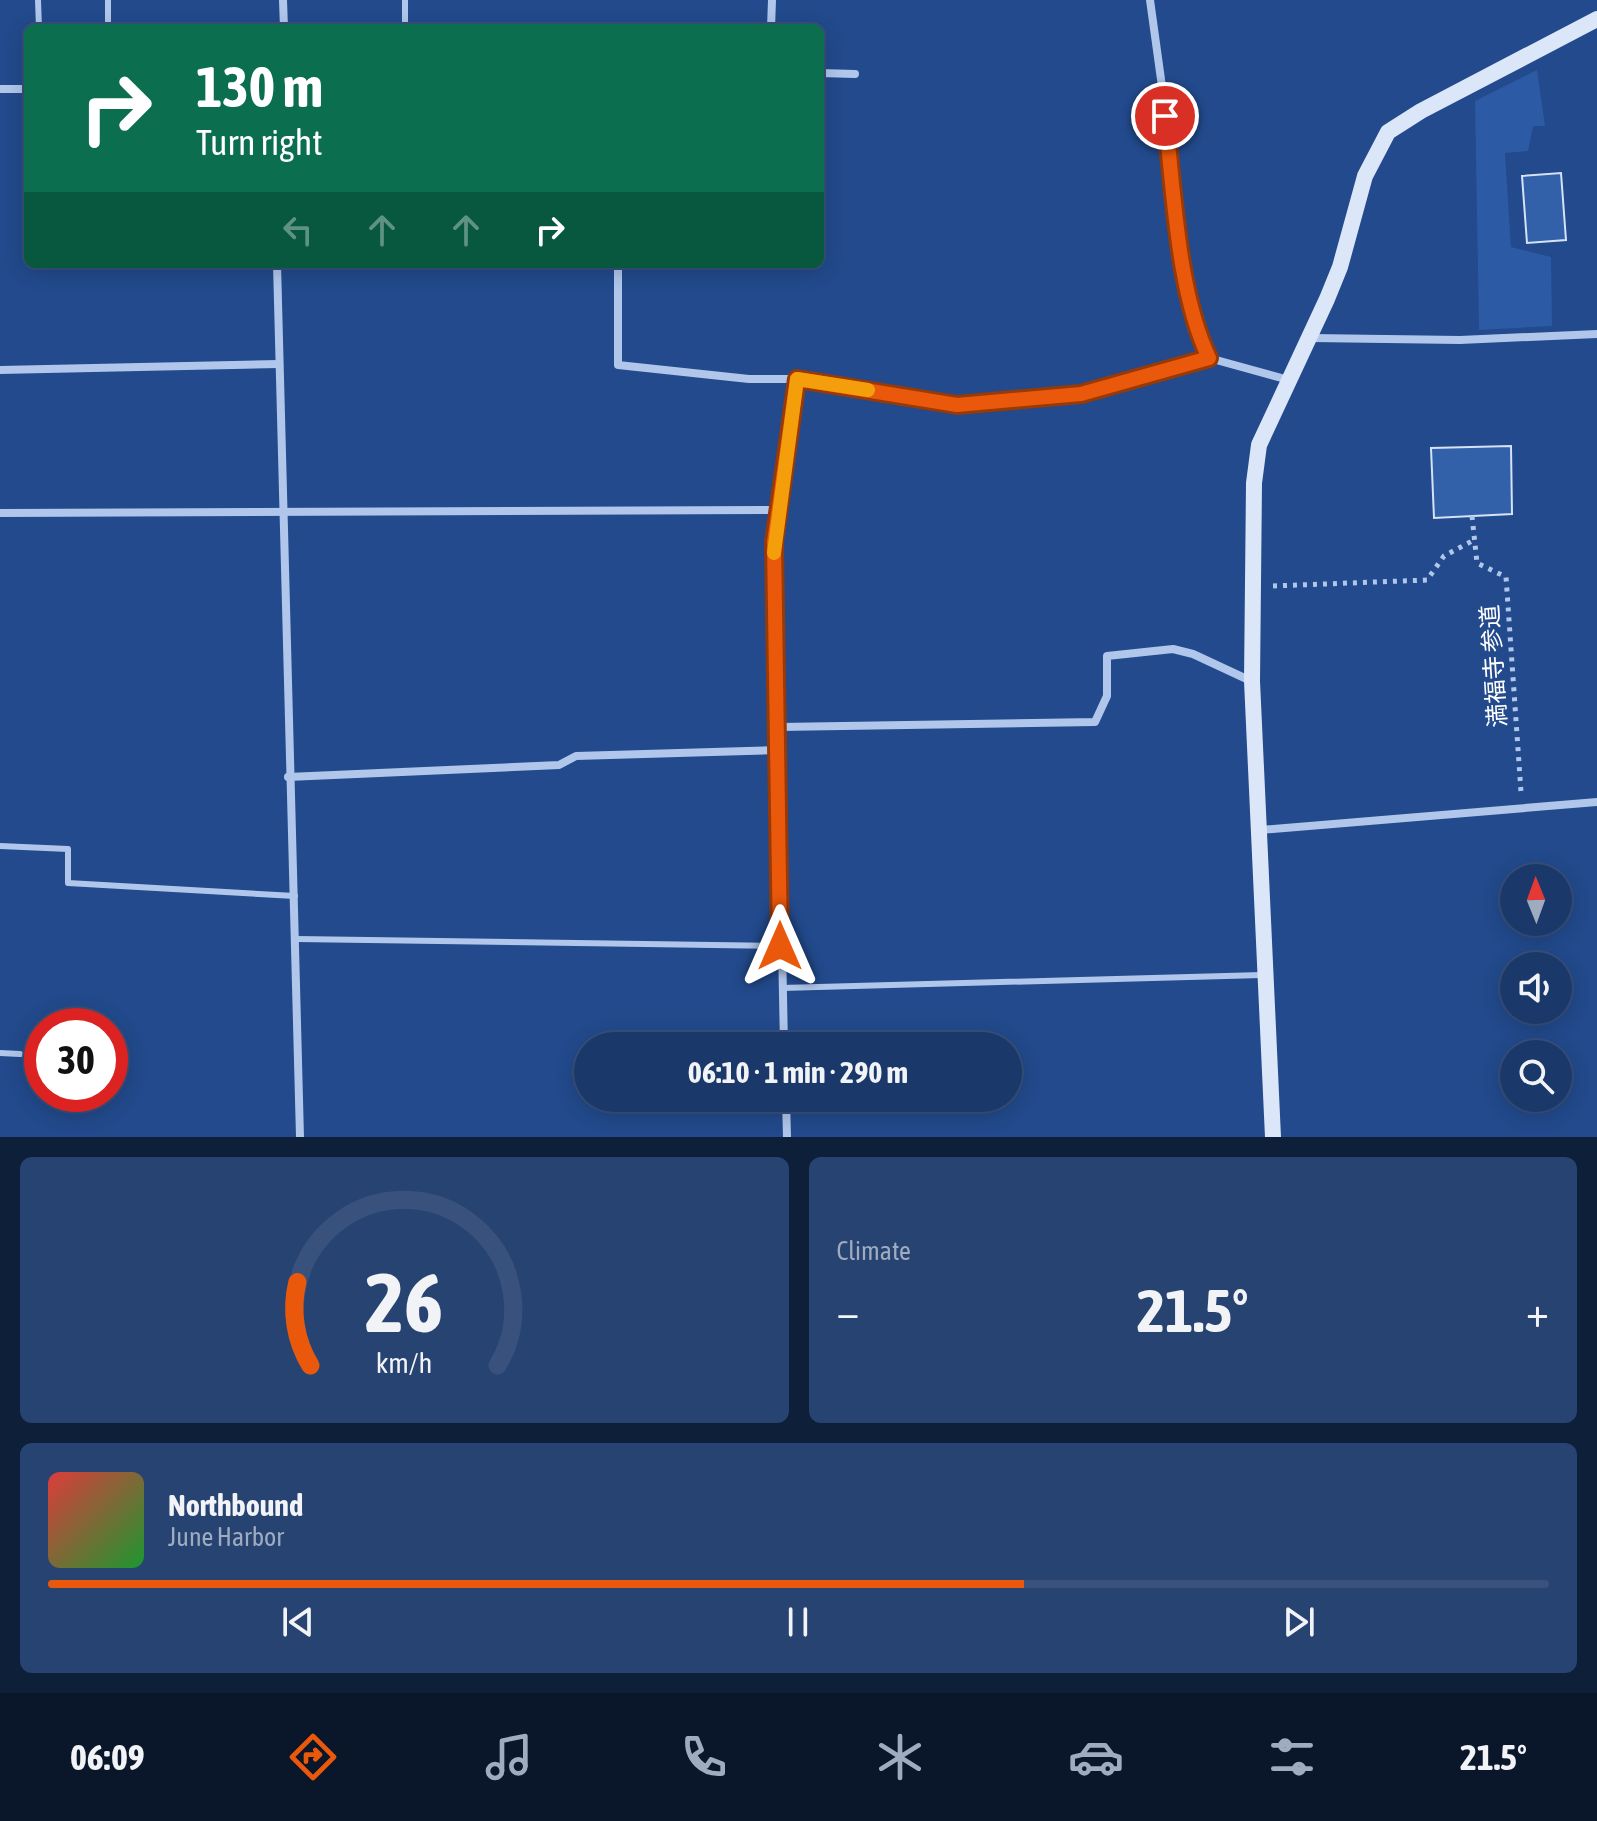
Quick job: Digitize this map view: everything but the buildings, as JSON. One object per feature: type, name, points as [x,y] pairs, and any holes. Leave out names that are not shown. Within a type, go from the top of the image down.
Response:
[{"type":"street","points":[[283,0],[284,24]]},
{"type":"street","points":[[771,24],[772,0]]},
{"type":"street","points":[[1150,0],[1188,289],[1196,332],[1209,358]]},
{"type":"street","points":[[1273,1137],[1252,681],[1254,483],[1259,445],[1311,338],[1340,267],[1365,176],[1388,132],[1421,111],[1597,19]]},
{"type":"street","points":[[824,73],[855,74]]},
{"type":"street","points":[[0,89],[24,89]]},
{"type":"street","points":[[277,268],[288,777],[295,896],[300,1137]]},
{"type":"street","points":[[618,268],[618,365],[749,379],[797,379],[957,405],[1081,394],[1209,358],[1289,380]]},
{"type":"street","points":[[1311,338],[1460,340],[1597,334]]},
{"type":"street","points":[[0,370],[279,364]]},
{"type":"street","points":[[784,1032],[774,542],[797,379]]},
{"type":"street","points":[[0,513],[778,510]]},
{"type":"street","points":[[779,727],[1095,722],[1107,696],[1107,656],[1173,649],[1193,654],[1252,681]]},
{"type":"street","points":[[288,777],[559,765],[576,756],[779,750]]},
{"type":"street","points":[[1260,830],[1597,802]]},
{"type":"street","points":[[786,1112],[787,1137]]},
{"type":"lane","points":[[38,0],[39,24]]},
{"type":"lane","points":[[108,0],[108,24]]},
{"type":"lane","points":[[405,0],[405,24]]},
{"type":"lane","points":[[0,846],[68,849],[68,883],[295,896]]},
{"type":"lane","points":[[296,939],[780,946]]},
{"type":"lane","points":[[782,988],[1267,975]]},
{"type":"lane","points":[[0,1053],[20,1054]]},
{"type":"path","name":"満福寺 参道","points":[[1472,516],[1477,563],[1506,577],[1522,808]]},
{"type":"path","points":[[1252,586],[1427,580],[1444,556],[1475,540]]},
{"type":"shaded area","points":[[1537,70],[1545,126],[1533,126],[1528,151],[1505,153],[1511,247],[1551,257],[1552,326],[1479,330],[1475,101]]},
{"type":"slow traffic","points":[[774,553],[797,379],[868,390]]},
{"type":"route","points":[[780,946],[774,542],[797,379],[957,405],[1022,402],[1081,394],[1209,358],[1196,332],[1188,289],[1165,116]]}]
